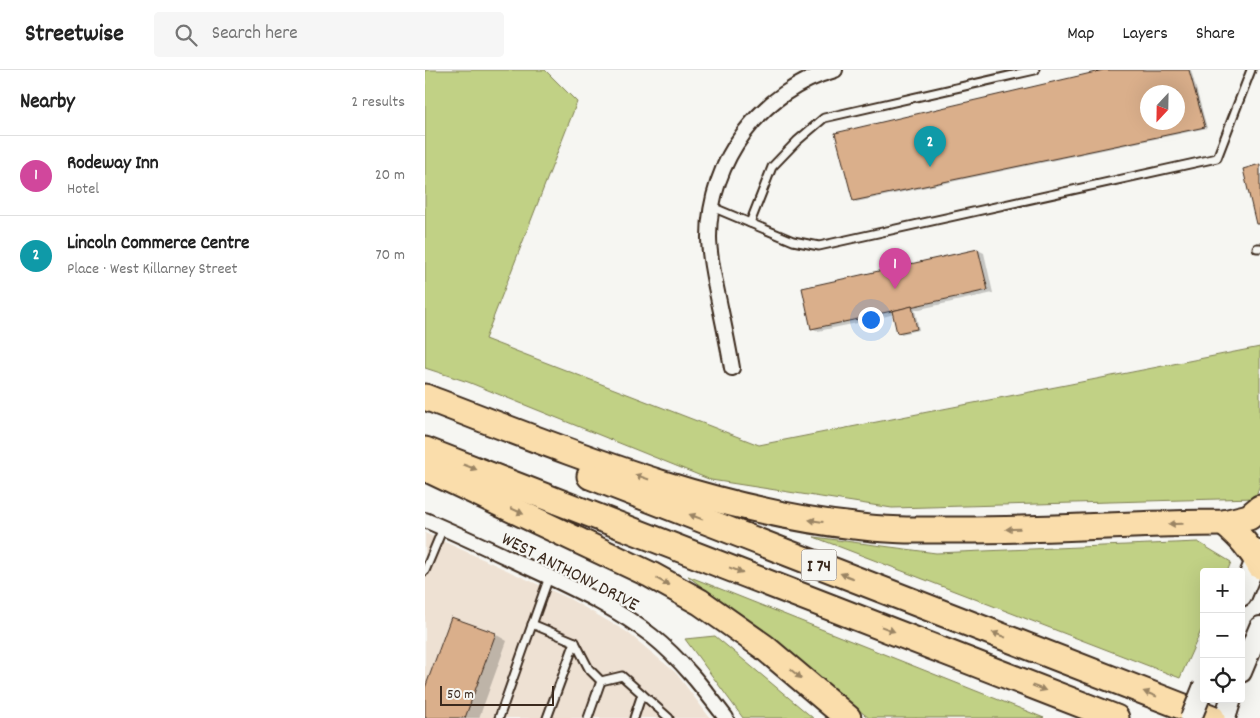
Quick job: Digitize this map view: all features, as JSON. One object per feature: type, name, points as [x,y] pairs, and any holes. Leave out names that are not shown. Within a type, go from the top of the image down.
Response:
[{"type":"highway","points":[[425,397],[583,456],[681,490],[739,506],[798,519],[855,527],[912,530],[997,530],[1224,523],[1249,517],[1260,508]]},
{"type":"highway","name":"I 74","points":[[425,412],[1212,718]]},
{"type":"highway","name":"I 74","points":[[425,450],[1116,718]]},
{"type":"highway","points":[[425,468],[651,575],[700,602],[764,647],[849,718]]},
{"type":"highway","points":[[1224,523],[1239,535],[1259,558]]},
{"type":"main road","points":[[1245,588],[1259,558]]},
{"type":"main road","points":[[1245,663],[1260,627]]},
{"type":"main road","points":[[1191,718],[1200,696]]},
{"type":"main road","points":[[1225,718],[1230,703]]},
{"type":"street","points":[[733,368],[711,262],[709,238],[714,193],[733,148],[744,132],[766,108],[803,82],[835,70]]},
{"type":"street","name":"WEST ANTHONY DRIVE","points":[[425,520],[591,597],[624,616],[653,637],[680,661],[726,718]]},
{"type":"lane","points":[[750,223],[772,167],[797,141],[824,118],[1035,70]]},
{"type":"lane","points":[[712,207],[793,241],[819,246],[1217,158],[1251,70]]},
{"type":"lane","points":[[425,571],[443,528]]},
{"type":"lane","points":[[500,718],[549,577]]},
{"type":"lane","points":[[532,624],[575,642],[589,669],[601,681]]},
{"type":"lane","points":[[547,718],[575,642]]},
{"type":"lane","points":[[601,681],[622,676],[669,718]]},
{"type":"lane","points":[[588,718],[601,681]]},
{"type":"lane","points":[[634,718],[643,694]]},
{"type":"shaded area","points":[[425,533],[568,598],[627,632],[676,673],[710,718],[425,718]]},
{"type":"green space","points":[[425,70],[545,70],[577,102],[485,339],[759,445],[1260,347],[1260,485],[1255,498],[892,508],[711,480],[468,382],[425,368]]},
{"type":"green space","points":[[814,537],[936,553],[1198,542],[1231,562],[1229,568],[1200,568],[1200,633],[1180,678]]},
{"type":"green space","points":[[688,576],[1044,718],[869,718]]},
{"type":"green space","points":[[715,636],[813,718],[743,718],[685,639]]},
{"type":"building","points":[[1104,70],[1189,70],[1205,127],[853,201],[835,133]]},
{"type":"building","points":[[1260,164],[1260,224],[1256,224],[1243,169]]},
{"type":"building","points":[[978,249],[988,290],[878,314],[878,317],[858,321],[858,319],[811,329],[802,288]]},
{"type":"building","points":[[912,306],[917,329],[897,333],[892,311]]},
{"type":"building","points":[[451,617],[496,633],[465,718],[425,718],[425,688]]},
{"type":"place","name":"Lincoln Commerce Centre","points":[[930,167]]},
{"type":"place","name":"Rodeway Inn","points":[[895,289]]}]
